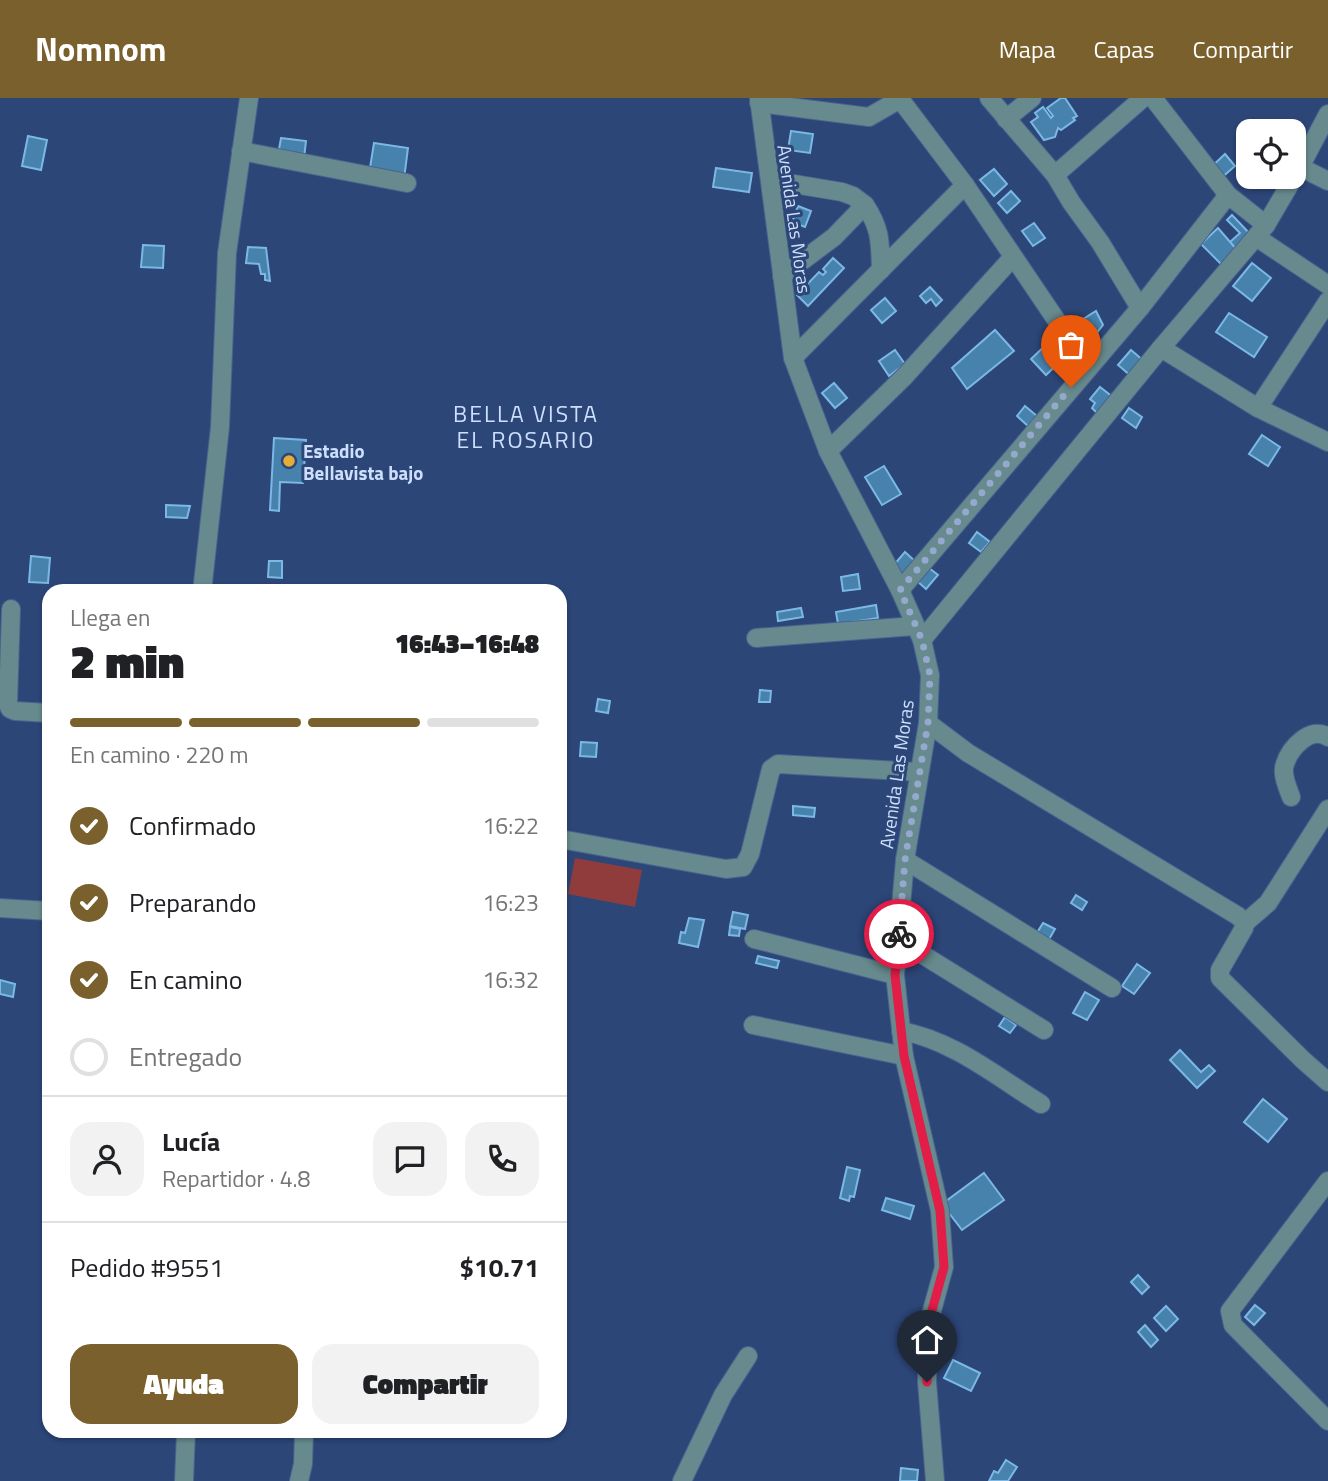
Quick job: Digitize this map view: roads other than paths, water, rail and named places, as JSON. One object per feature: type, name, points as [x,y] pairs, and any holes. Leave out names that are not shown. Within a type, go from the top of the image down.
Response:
[{"type":"street","points":[[203,584],[220,427],[227,253],[249,98]]},
{"type":"street","points":[[989,98],[1055,175],[1140,308]]},
{"type":"street","points":[[1006,118],[1032,98]]},
{"type":"street","points":[[1055,175],[1143,98]]},
{"type":"street","points":[[1153,98],[1228,195],[1261,231],[1328,285]]},
{"type":"street","points":[[759,100],[869,117],[901,99],[965,185],[1088,367]]},
{"type":"street","name":"Avenida Las Moras","points":[[759,100],[793,358],[828,451],[900,590],[919,633],[930,675],[928,723],[905,860],[895,975],[904,1056],[940,1211],[944,1267],[928,1325],[927,1359],[935,1481]]},
{"type":"street","points":[[1306,156],[1328,114]]},
{"type":"street","points":[[241,151],[408,183]]},
{"type":"street","points":[[1306,170],[1328,181]]},
{"type":"street","points":[[770,180],[842,192],[865,205],[876,221],[880,234],[881,270]]},
{"type":"street","points":[[793,358],[965,185]]},
{"type":"street","points":[[756,638],[919,633],[1261,231],[1287,189]]},
{"type":"street","points":[[900,590],[1140,308],[1228,195]]},
{"type":"street","points":[[782,276],[834,237],[865,205]]},
{"type":"street","points":[[828,451],[886,396],[1013,257]]},
{"type":"street","points":[[1258,408],[1328,301]]},
{"type":"street","points":[[1161,348],[1258,408],[1328,442]]},
{"type":"street","points":[[11,608],[8,704],[15,712],[42,713]]},
{"type":"street","points":[[928,723],[968,753],[1238,916],[1245,923]]},
{"type":"street","points":[[1291,797],[1285,776],[1285,763],[1302,739],[1323,733],[1328,737]]},
{"type":"street","points":[[567,840],[726,869],[743,867],[750,854],[771,769],[778,764],[918,772]]},
{"type":"street","points":[[1328,809],[1268,903],[1245,923],[1220,970],[1220,978],[1328,1082]]},
{"type":"street","points":[[905,860],[1112,988]]},
{"type":"street","points":[[0,908],[42,911]]},
{"type":"street","points":[[754,939],[895,975]]},
{"type":"street","points":[[899,940],[1044,1030]]},
{"type":"street","points":[[753,1025],[904,1056]]},
{"type":"street","points":[[901,1031],[925,1036],[951,1048],[1041,1104]]},
{"type":"street","points":[[1328,1181],[1230,1311],[1233,1325],[1328,1421]]},
{"type":"street","points":[[682,1481],[723,1395],[748,1356]]},
{"type":"street","points":[[184,1481],[186,1438]]},
{"type":"street","points":[[299,1481],[304,1438]]},
{"type":"place","name":"Estadio Bellavista bajo","points":[[289,461]]},
{"type":"district","name":"BELLA VISTA EL ROSARIO","points":[[526,426]]}]
